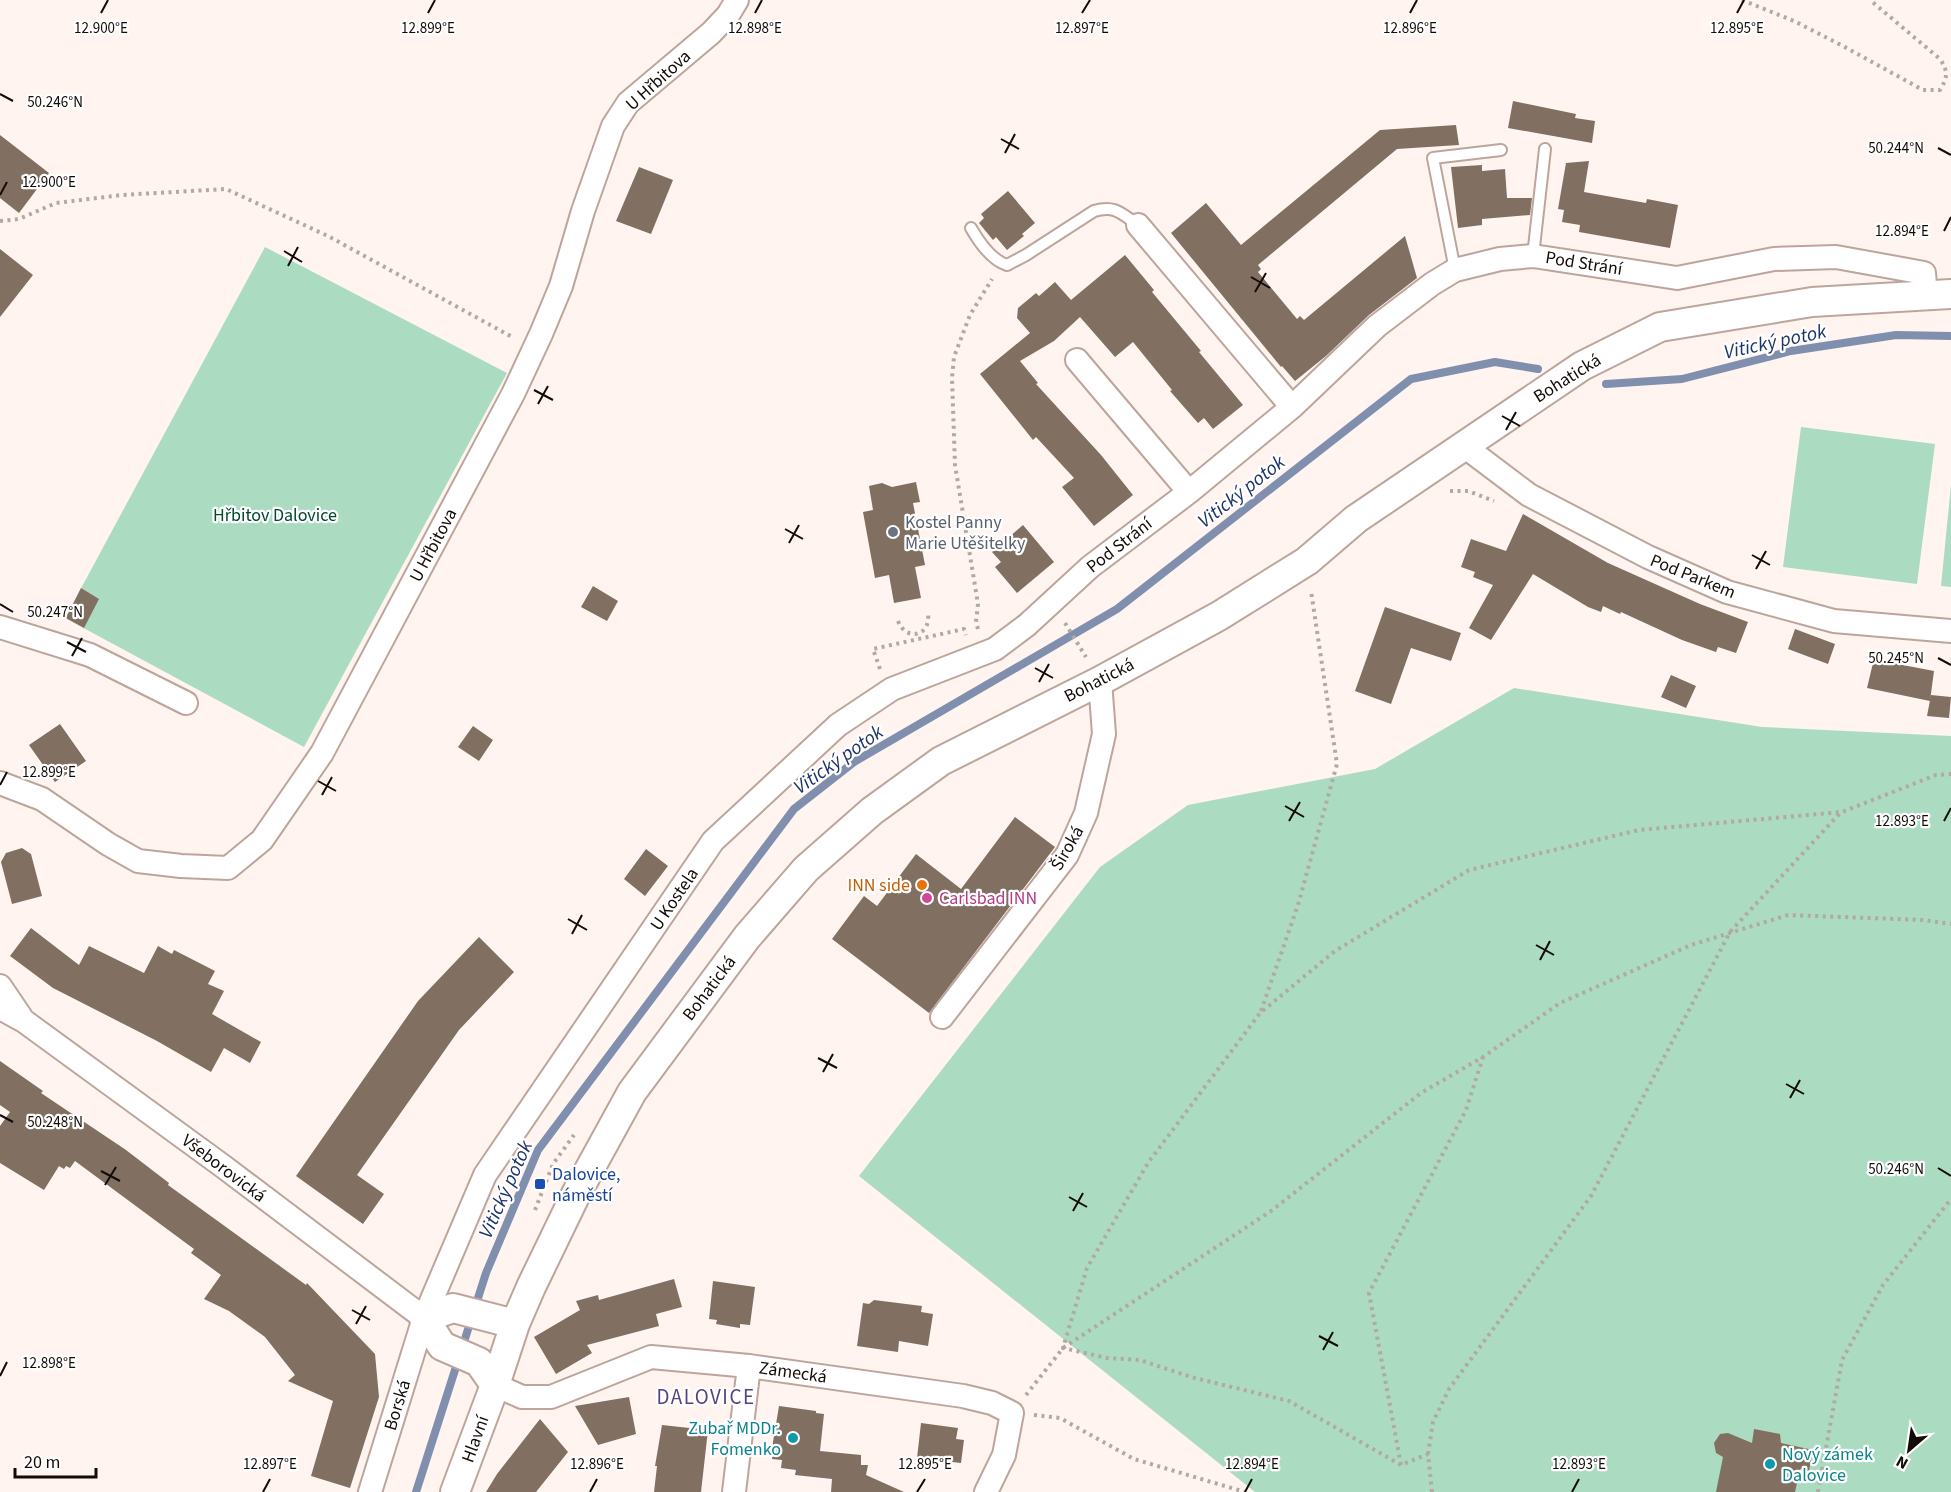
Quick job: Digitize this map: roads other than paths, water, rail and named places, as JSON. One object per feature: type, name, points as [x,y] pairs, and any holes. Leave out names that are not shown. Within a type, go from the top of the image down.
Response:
[{"type":"street","name":"U Hřbitova","points":[[0,783],[42,800],[138,861],[228,868],[262,840],[322,753],[513,394],[561,286],[583,211],[613,126],[628,103],[711,33],[728,15],[737,0]]},
{"type":"street","points":[[1138,225],[1292,407]]},
{"type":"street","name":"Pod Strání","points":[[1052,602],[1090,567],[1189,492],[1292,407],[1377,326],[1431,284],[1455,270],[1500,259],[1533,256],[1677,278],[1774,260],[1836,257],[1934,288]]},
{"type":"street","name":"Bohatická","points":[[487,1374],[505,1322],[632,1092],[747,937],[806,868],[872,811],[941,761],[1100,681],[1219,616],[1313,572],[1356,519],[1582,366],[1660,327],[1812,302],[1934,288]]},
{"type":"street","points":[[1077,360],[1189,492]]},
{"type":"street","name":"Pod Parkem","points":[[1464,446],[1529,495],[1648,557],[1727,592],[1834,621],[1951,631]]},
{"type":"street","name":"U Kostela","points":[[424,1318],[486,1175],[713,841],[838,725],[892,689],[995,649],[1027,625],[1052,602]]},
{"type":"street","points":[[0,627],[90,656],[186,704]]},
{"type":"street","name":"Široká","points":[[942,1017],[1067,855],[1086,813],[1104,734],[1100,681]]},
{"type":"street","name":"Všeborovická","points":[[0,986],[24,1021]]},
{"type":"street","name":"Všeborovická","points":[[0,1008],[24,1021],[224,1167],[424,1318]]},
{"type":"street","points":[[487,1374],[442,1346],[424,1318],[453,1308],[505,1322]]},
{"type":"street","name":"Borská","points":[[370,1492],[424,1318]]},
{"type":"street","name":"Zámecká","points":[[487,1374],[522,1397],[551,1397],[651,1357],[749,1366],[963,1396],[992,1403],[1012,1413],[1004,1455],[986,1492]]},
{"type":"street","points":[[734,1492],[749,1366]]},
{"type":"street","name":"Hlavní","points":[[455,1492],[487,1374]]},
{"type":"lane","points":[[1533,256],[1545,149]]},
{"type":"lane","points":[[1455,270],[1433,158],[1501,150]]},
{"type":"lane","points":[[971,228],[977,239],[998,262],[1007,265],[1094,211],[1106,207],[1116,209],[1138,225]]},
{"type":"waterway","name":"Vitický potok","points":[[1606,384],[1682,379],[1791,351],[1896,335],[1951,336]]},
{"type":"waterway","name":"Vitický potok","points":[[416,1492],[486,1273],[538,1150],[794,809],[854,762],[1117,609],[1411,379],[1495,362],[1538,369]]},
{"type":"place","name":"Kostel Panny Marie Utěšitelky","points":[[893,532]]},
{"type":"place","name":"INN side","points":[[922,885]]},
{"type":"place","name":"Carlsbad INN","points":[[927,898]]},
{"type":"place","name":"Dalovice, náměstí","points":[[540,1184]]},
{"type":"place","name":"Zubař MDDr. Fomenko","points":[[793,1438]]},
{"type":"place","name":"Nový zámek Dalovice","points":[[1770,1464]]},
{"type":"district","name":"DALOVICE","points":[[706,1397]]},
{"type":"park label","name":"Hřbitov Dalovice","points":[[275,515]]}]
